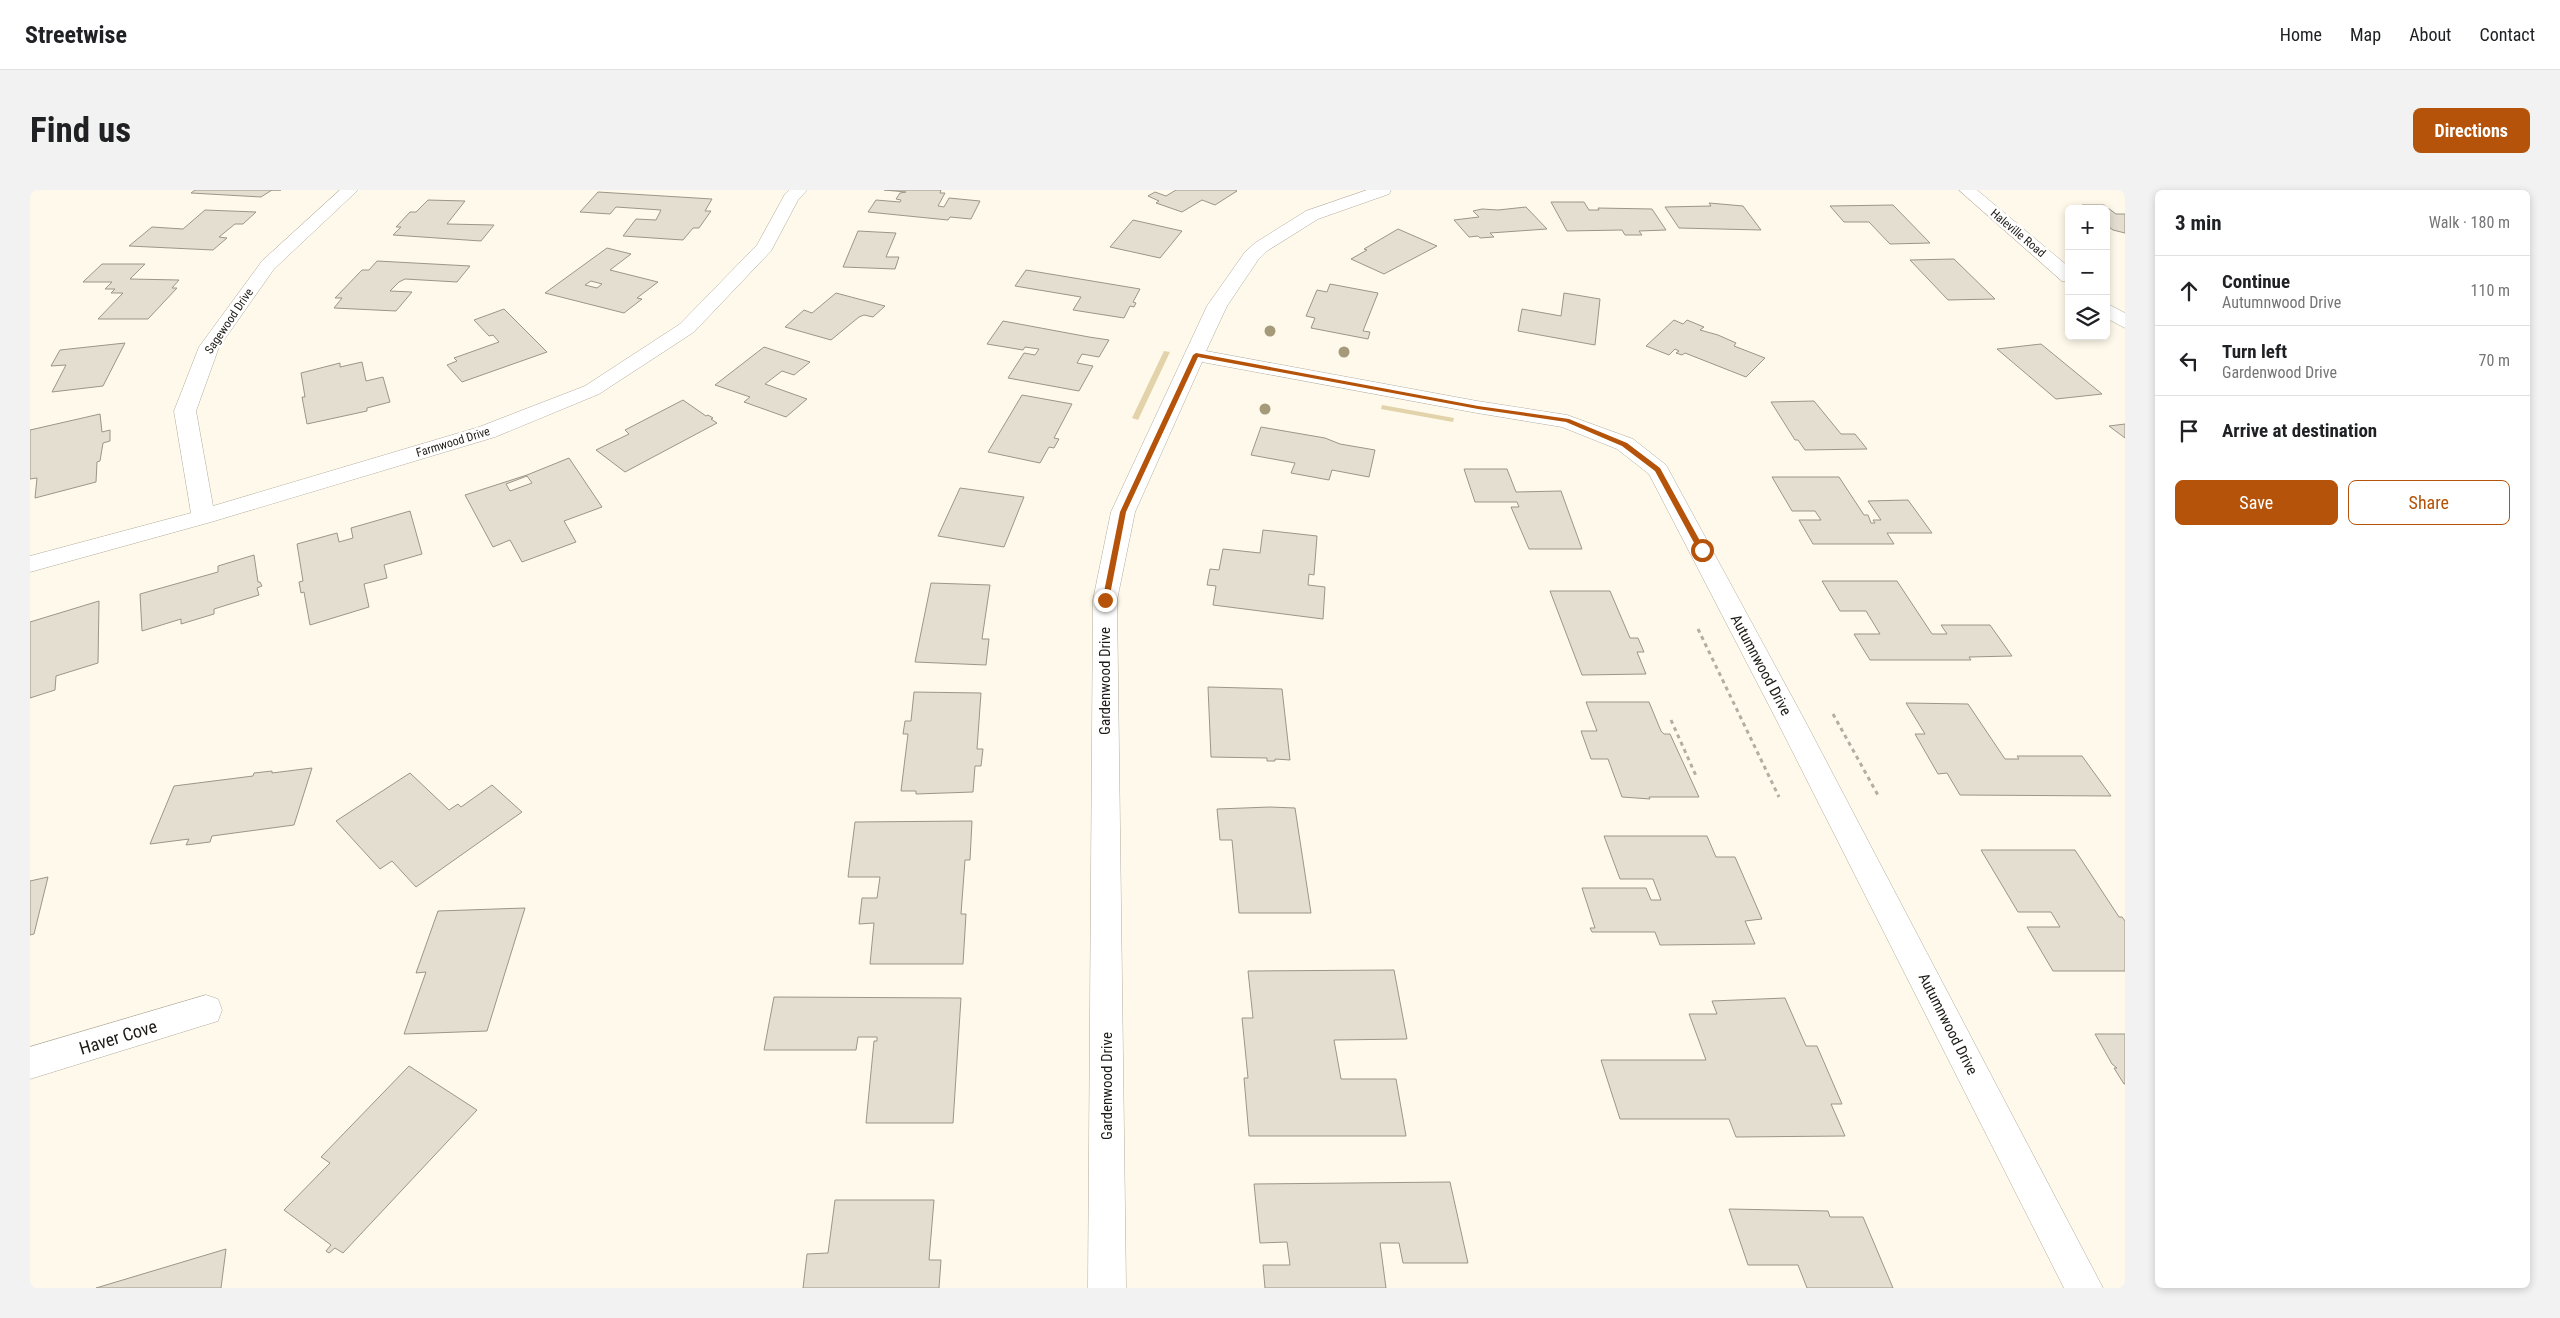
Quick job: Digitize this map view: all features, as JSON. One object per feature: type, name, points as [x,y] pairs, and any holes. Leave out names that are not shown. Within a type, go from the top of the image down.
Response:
[{"type":"street","name":"Sagewood Drive","points":[[203,517],[185,411],[209,347],[268,265],[350,190]]},
{"type":"street","name":"Farmwood Drive","points":[[30,564],[203,517],[486,432],[592,390],[687,328],[765,247],[791,198],[799,190]]},
{"type":"street","name":"Gardenwood Drive","points":[[1108,1288],[1105,600],[1123,512],[1217,306],[1251,256],[1261,247],[1312,215],[1383,190]]},
{"type":"street","name":"Haleville Road","points":[[1967,190],[2065,273]]},
{"type":"street","points":[[2110,311],[2125,322]]},
{"type":"street","name":"Autumnwood Drive","points":[[1196,355],[1478,408],[1567,421],[1625,444],[1658,470],[1795,728],[2084,1288]]},
{"type":"street","name":"Haver Cove","points":[[30,1063],[206,1010]]},
{"type":"path","points":[[1695,624],[1779,796]]},
{"type":"path","points":[[1671,720],[1697,778]]},
{"type":"shaded area","points":[[1164,351],[1170,352],[1138,420],[1132,418]]},
{"type":"shaded area","points":[[1382,405],[1454,418],[1453,422],[1381,409]]},
{"type":"building","points":[[195,190],[272,190],[261,197],[191,193]]},
{"type":"building","points":[[884,190],[941,190],[940,193],[945,193],[938,206],[944,207],[949,198],[980,201],[971,219],[950,217],[948,220],[868,212],[876,200],[900,202],[901,200],[896,199],[900,193],[906,192]]},
{"type":"building","points":[[1176,190],[1237,191],[1215,205],[1202,200],[1182,212],[1156,203],[1159,201],[1148,196],[1155,192],[1166,196]]},
{"type":"building","points":[[598,192],[712,199],[705,211],[711,211],[699,228],[693,228],[683,240],[623,236],[636,219],[656,220],[661,210],[616,207],[610,214],[580,212]]},
{"type":"building","points":[[428,200],[465,201],[447,224],[494,225],[481,241],[393,235],[401,227],[396,227],[410,212],[416,212]]},
{"type":"building","points":[[1551,202],[1584,202],[1589,210],[1599,210],[1598,208],[1652,209],[1666,230],[1639,231],[1642,235],[1625,235],[1622,230],[1567,231]]},
{"type":"building","points":[[1709,203],[1743,206],[1761,230],[1679,228],[1665,207],[1711,206]]},
{"type":"building","points":[[1893,205],[1930,243],[1890,244],[1869,222],[1844,222],[1830,206]]},
{"type":"building","points":[[1526,207],[1547,229],[1490,233],[1494,237],[1469,237],[1454,220],[1479,217],[1473,211],[1482,209],[1498,210]]},
{"type":"building","points":[[205,210],[256,212],[243,224],[235,224],[219,237],[227,238],[213,250],[129,246],[152,227],[183,229]]},
{"type":"building","points":[[2110,210],[2116,214],[2125,214],[2125,233],[2110,228]]},
{"type":"building","points":[[1133,220],[1182,231],[1160,258],[1110,247]]},
{"type":"building","points":[[1398,229],[1437,246],[1384,274],[1351,259],[1367,250],[1364,249]]},
{"type":"building","points":[[858,231],[896,233],[886,257],[899,257],[895,269],[843,267]]},
{"type":"building","points":[[607,248],[631,254],[610,270],[658,282],[637,298],[642,299],[624,313],[545,293]],"holes":[[[591,281],[602,284],[597,288],[585,285]]]},
{"type":"building","points":[[1954,259],[1995,299],[1948,300],[1910,260]]},
{"type":"building","points":[[377,261],[470,266],[457,282],[405,279],[399,282],[390,291],[412,292],[396,311],[334,308],[342,298],[335,298],[362,270],[369,270]]},
{"type":"building","points":[[102,264],[145,264],[130,279],[179,280],[172,288],[177,288],[148,319],[98,319],[123,293],[111,293],[115,289],[105,289],[112,282],[83,282]]},
{"type":"building","points":[[1026,270],[1140,289],[1133,302],[1136,303],[1134,307],[1130,306],[1124,318],[1073,310],[1081,297],[1015,286]]},
{"type":"building","points":[[1330,284],[1378,293],[1363,331],[1370,332],[1368,339],[1311,328],[1315,318],[1306,316],[1317,290],[1327,292]]},
{"type":"building","points":[[836,293],[885,306],[873,317],[864,315],[859,317],[831,340],[785,327],[804,310],[812,313]]},
{"type":"building","points":[[1564,293],[1600,299],[1595,345],[1518,331],[1522,309],[1561,316]]},
{"type":"building","points":[[504,309],[547,352],[462,382],[447,365],[457,361],[454,358],[499,342],[493,335],[489,336],[474,320]]},
{"type":"building","points":[[1674,320],[1683,324],[1687,320],[1704,327],[1700,330],[1718,335],[1736,343],[1734,346],[1765,358],[1746,377],[1685,353],[1682,355],[1676,353],[1679,351],[1675,349],[1669,355],[1646,346]]},
{"type":"building","points":[[1003,321],[1109,340],[1099,357],[1082,354],[1077,363],[1093,366],[1079,391],[1008,378],[1024,353],[1035,355],[1039,349],[1025,347],[1023,350],[987,344]]},
{"type":"building","points":[[125,343],[103,386],[52,392],[66,365],[51,366],[60,350]]},
{"type":"building","points":[[2041,344],[2102,394],[2056,399],[1997,349]]},
{"type":"building","points":[[764,347],[810,362],[794,375],[782,371],[765,384],[807,399],[786,417],[744,402],[750,397],[715,385]]},
{"type":"building","points":[[362,362],[366,381],[383,377],[390,402],[367,408],[367,411],[307,424],[302,397],[305,397],[301,373],[340,363],[340,367]]},
{"type":"building","points":[[1022,395],[1072,404],[1054,438],[1059,439],[1054,448],[1049,447],[1040,463],[988,452]]},
{"type":"building","points":[[683,400],[706,416],[708,415],[713,418],[711,419],[717,423],[625,472],[596,450],[629,434],[625,430]]},
{"type":"building","points":[[1814,401],[1841,434],[1855,434],[1867,449],[1805,450],[1798,440],[1795,440],[1771,402]]},
{"type":"building","points":[[100,414],[102,432],[110,430],[110,441],[103,443],[100,461],[97,462],[96,482],[35,498],[37,478],[30,479],[30,430]]},
{"type":"building","points":[[2125,424],[2125,438],[2109,426]]},
{"type":"building","points":[[1261,427],[1325,438],[1340,444],[1375,450],[1369,477],[1332,470],[1329,480],[1291,473],[1295,463],[1251,455]]},
{"type":"building","points":[[569,458],[602,507],[564,521],[576,542],[522,562],[510,540],[493,547],[465,495],[527,475]],"holes":[[[527,476],[532,483],[510,491],[506,484]]]},
{"type":"building","points":[[1464,469],[1507,469],[1516,492],[1561,491],[1582,549],[1529,549],[1511,507],[1519,507],[1517,502],[1475,502]]},
{"type":"building","points":[[1772,477],[1839,477],[1864,515],[1868,515],[1871,523],[1875,523],[1873,520],[1881,520],[1868,501],[1908,500],[1932,533],[1887,533],[1894,544],[1813,544],[1799,520],[1821,520],[1815,511],[1792,511]]},
{"type":"building","points":[[960,488],[1024,497],[1004,547],[938,536]]},
{"type":"building","points":[[410,511],[422,554],[384,565],[387,578],[364,584],[369,607],[310,625],[304,592],[301,593],[299,582],[303,581],[297,544],[337,533],[339,542],[353,538],[351,528]]},
{"type":"building","points":[[1263,530],[1317,536],[1314,575],[1309,574],[1308,585],[1325,587],[1323,619],[1213,605],[1216,586],[1207,585],[1210,569],[1219,570],[1223,549],[1260,553]]},
{"type":"building","points":[[254,555],[258,582],[262,586],[257,588],[259,595],[214,609],[214,614],[181,624],[181,619],[142,631],[140,594],[218,572],[218,566]]},
{"type":"building","points":[[1822,581],[1897,581],[1932,634],[1947,634],[1941,625],[1990,625],[2012,656],[1969,657],[1971,660],[1870,660],[1854,634],[1880,634],[1866,611],[1840,611]]},
{"type":"building","points":[[931,583],[990,585],[982,639],[989,639],[986,665],[915,662]]},
{"type":"building","points":[[1550,591],[1610,591],[1630,638],[1638,638],[1644,652],[1637,652],[1646,674],[1582,675]]},
{"type":"building","points":[[99,601],[98,663],[56,676],[55,690],[30,698],[30,622]]},
{"type":"building","points":[[1208,687],[1282,689],[1290,760],[1275,759],[1275,761],[1267,761],[1267,758],[1211,757]]},
{"type":"building","points":[[914,692],[981,693],[977,749],[983,749],[981,766],[975,766],[973,792],[916,794],[916,791],[901,791],[908,734],[903,734],[905,721],[911,721]]},
{"type":"building","points":[[1586,702],[1649,702],[1661,731],[1664,734],[1670,734],[1699,797],[1649,797],[1650,799],[1622,797],[1608,759],[1591,759],[1581,731],[1597,731]]},
{"type":"building","points":[[1906,703],[1968,704],[2005,759],[2019,759],[2017,756],[2082,756],[2111,796],[1960,795],[1947,773],[1938,774],[1915,734],[1925,734]]},
{"type":"building","points":[[312,768],[294,825],[212,836],[210,842],[186,845],[189,839],[150,844],[174,786],[253,776],[254,773],[272,771],[272,773]]},
{"type":"building","points":[[410,773],[449,810],[458,804],[461,807],[492,785],[522,812],[416,887],[392,861],[380,869],[336,821]]},
{"type":"building","points":[[1295,808],[1311,913],[1239,913],[1232,840],[1220,840],[1217,809]]},
{"type":"building","points":[[972,821],[970,860],[965,860],[961,914],[966,914],[963,964],[870,964],[874,923],[859,924],[862,898],[877,898],[880,877],[848,877],[855,822]]},
{"type":"building","points":[[1604,836],[1707,836],[1716,857],[1735,857],[1762,919],[1745,921],[1755,944],[1660,945],[1655,932],[1592,932],[1590,928],[1595,928],[1582,888],[1646,888],[1651,900],[1661,900],[1653,879],[1620,879]]},
{"type":"building","points":[[1981,850],[2075,850],[2119,917],[2122,917],[2125,921],[2125,971],[2053,971],[2027,927],[2060,927],[2051,912],[2018,912]]},
{"type":"building","points":[[48,877],[34,934],[30,935],[30,881]]},
{"type":"building","points":[[525,908],[487,1031],[404,1034],[426,972],[416,973],[438,911]]},
{"type":"building","points":[[1394,970],[1407,1039],[1334,1040],[1341,1079],[1396,1079],[1406,1136],[1249,1136],[1244,1078],[1248,1078],[1242,1018],[1253,1018],[1248,971]]},
{"type":"building","points":[[774,997],[961,998],[953,1123],[866,1123],[874,1041],[877,1041],[877,1037],[858,1037],[856,1050],[764,1050]]},
{"type":"building","points":[[1785,998],[1806,1046],[1817,1046],[1842,1104],[1831,1104],[1845,1136],[1736,1137],[1729,1119],[1620,1119],[1601,1060],[1706,1060],[1689,1014],[1717,1014],[1712,1001]]},
{"type":"building","points":[[2095,1034],[2125,1034],[2125,1084],[2114,1068],[2117,1068],[2112,1064]]},
{"type":"building","points":[[409,1066],[477,1110],[343,1253],[335,1248],[329,1253],[326,1251],[331,1245],[284,1210],[330,1163],[321,1157]]},
{"type":"building","points":[[1450,1182],[1468,1263],[1403,1263],[1399,1243],[1380,1243],[1386,1288],[1265,1288],[1263,1265],[1290,1265],[1287,1242],[1260,1243],[1254,1184]]},
{"type":"building","points":[[835,1200],[934,1200],[929,1260],[941,1260],[939,1288],[803,1288],[807,1254],[828,1253]]},
{"type":"building","points":[[1729,1209],[1828,1211],[1830,1217],[1863,1217],[1893,1288],[1807,1288],[1798,1265],[1748,1265]]},
{"type":"building","points":[[226,1249],[221,1288],[96,1288]]},
{"type":"route","points":[[1105,600],[1123,512],[1196,355],[1478,408],[1567,421],[1625,444],[1658,470],[1702,550]]}]
